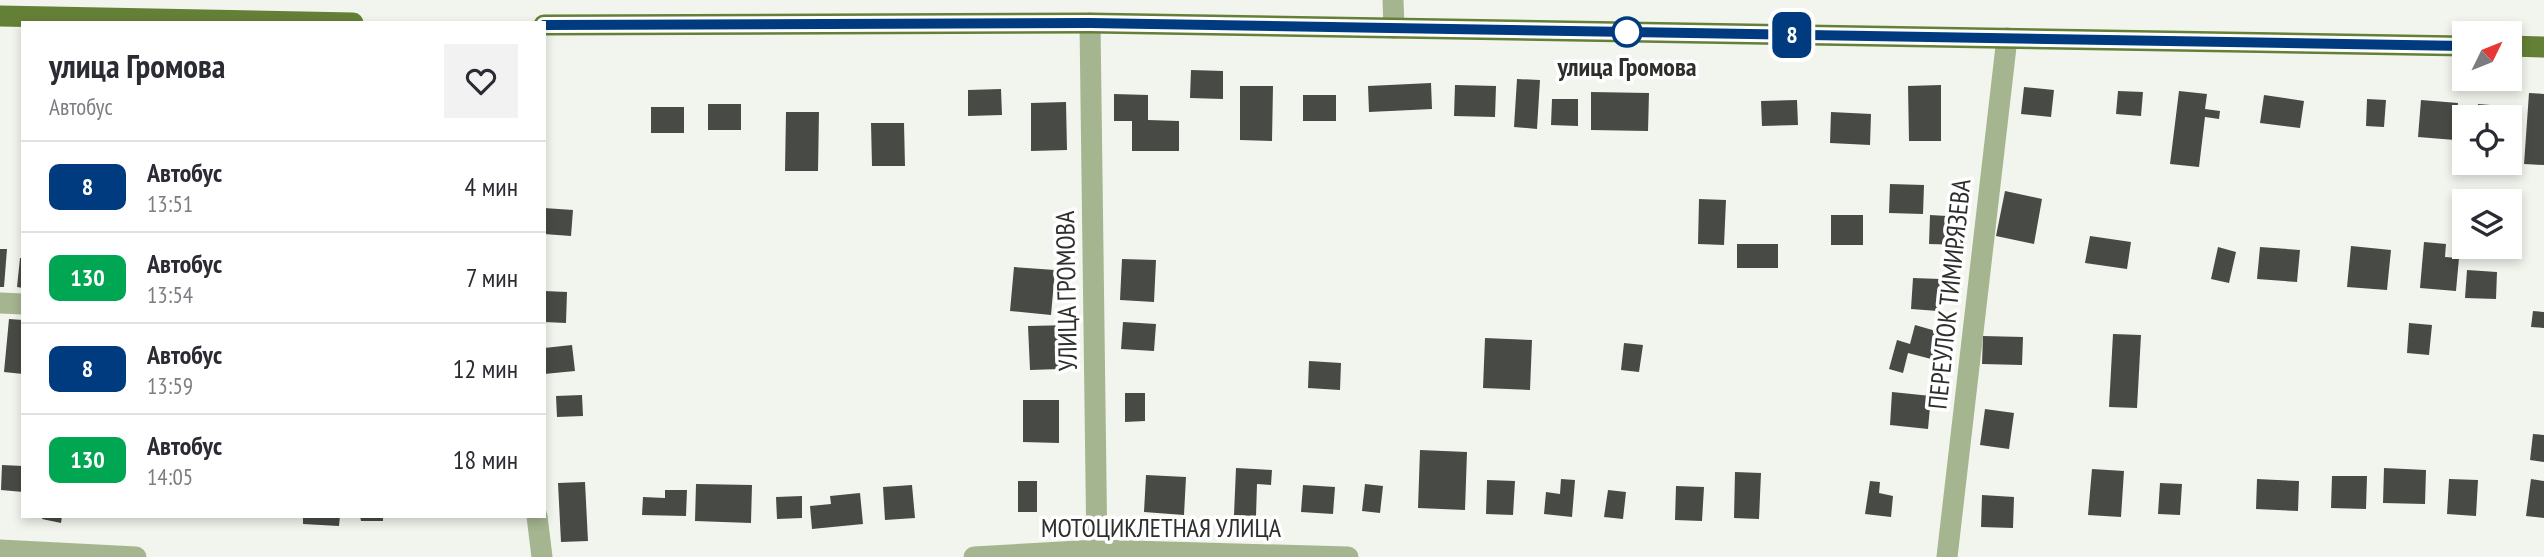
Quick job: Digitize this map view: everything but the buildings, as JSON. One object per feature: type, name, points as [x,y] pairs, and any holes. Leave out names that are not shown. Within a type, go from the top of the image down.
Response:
[{"type":"main road","points":[[0,16],[252,21]]},
{"type":"main road","points":[[546,25],[1090,23],[2452,46]]},
{"type":"main road","points":[[2522,46],[2544,47]]},
{"type":"street","points":[[1393,0],[1394,28]]},
{"type":"street","name":"УЛИЦА ГРОМОВА","points":[[1090,23],[1097,554]]},
{"type":"street","name":"ПЕРЕУЛОК ТИМИРЯЗЕВА","points":[[1947,557],[2007,38]]},
{"type":"street","points":[[0,303],[21,304]]},
{"type":"street","points":[[537,518],[542,557]]},
{"type":"street","points":[[0,550],[136,557]]},
{"type":"street","name":"МОТОЦИКЛЕТНАЯ УЛИЦА","points":[[974,557],[1097,554],[1348,557]]},
{"type":"bus line","name":"8","points":[[546,25],[1090,23],[2452,46]]},
{"type":"place","name":"улица Громова","points":[[1627,32]]}]
